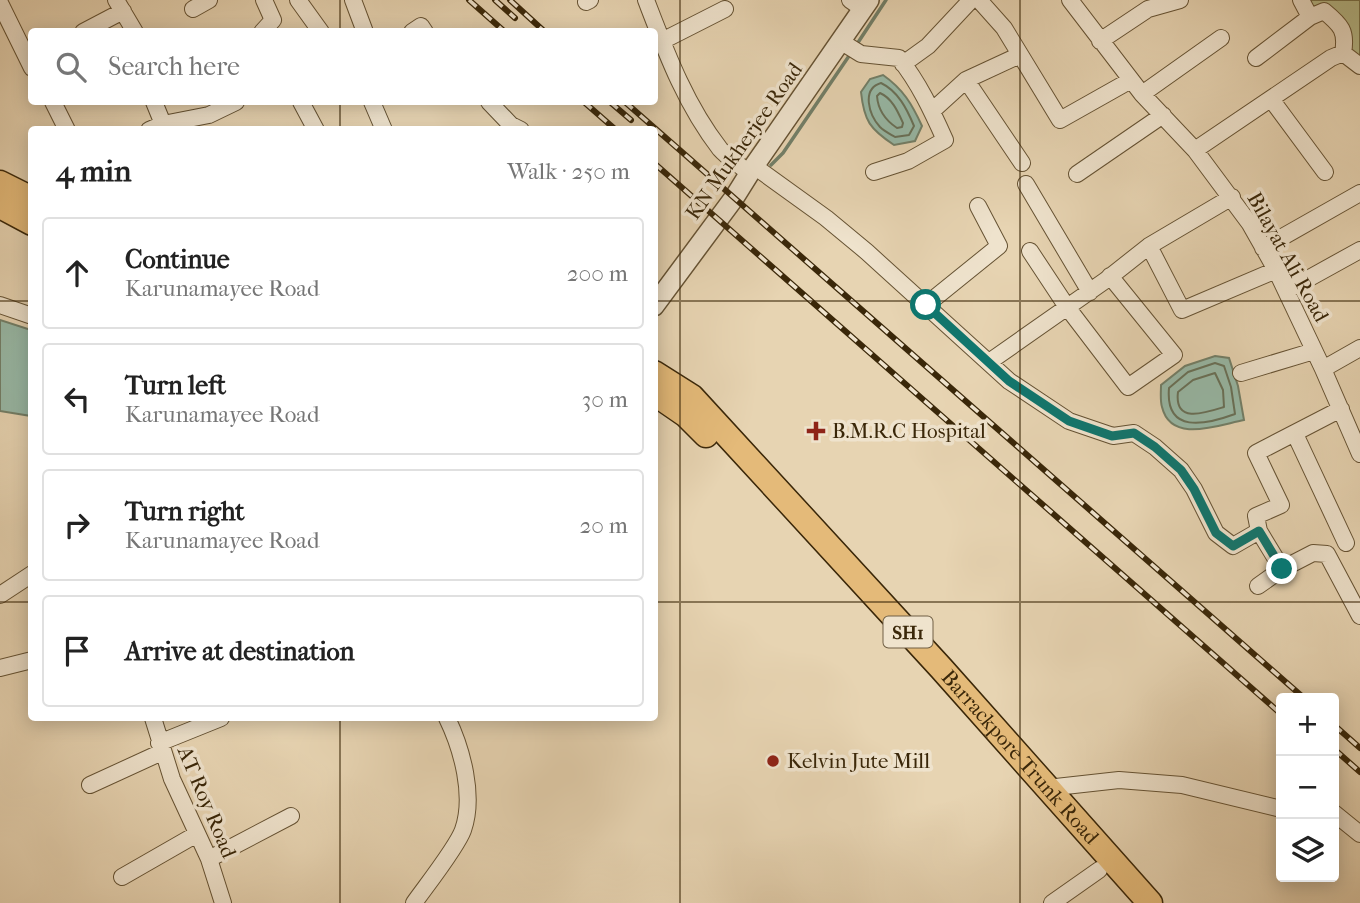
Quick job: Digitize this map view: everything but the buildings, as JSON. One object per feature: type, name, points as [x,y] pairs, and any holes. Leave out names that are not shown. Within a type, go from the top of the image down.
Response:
[{"type":"main road","points":[[0,183],[28,198]]},
{"type":"main road","points":[[0,206],[28,221]]},
{"type":"main road","name":"Barrackpore Trunk Road","points":[[658,376],[692,397],[941,668],[1150,903]]},
{"type":"main road","name":"Barrackpore Trunk Road","points":[[658,396],[686,415],[702,431],[1129,903]]},
{"type":"street","points":[[192,9],[209,0]]},
{"type":"street","points":[[264,0],[274,20],[266,28]]},
{"type":"street","points":[[298,0],[318,28]]},
{"type":"street","points":[[353,0],[364,28]]},
{"type":"street","points":[[646,0],[657,28]]},
{"type":"street","points":[[903,64],[928,46],[971,0]]},
{"type":"street","points":[[979,0],[1004,27],[1060,120],[1131,80]]},
{"type":"street","name":"Bilayat Ali Road","points":[[1070,0],[1142,94],[1195,150],[1232,197],[1276,270],[1358,444]]},
{"type":"street","points":[[1100,41],[1147,9],[1180,0]]},
{"type":"street","points":[[1301,0],[1310,17]]},
{"type":"street","points":[[0,3],[28,60]]},
{"type":"street","name":"KN Mukherjee Road","points":[[658,294],[734,198],[751,169],[840,41],[861,3]]},
{"type":"street","points":[[89,28],[119,6],[133,28]]},
{"type":"street","points":[[662,41],[724,9]]},
{"type":"street","points":[[1256,58],[1310,17],[1324,11],[1339,24],[1346,39],[1343,53]]},
{"type":"street","points":[[658,31],[674,74],[722,150],[826,218],[1009,381],[1069,421],[1112,436],[1134,433],[1155,447],[1181,470],[1194,489],[1216,533],[1233,546],[1259,531]]},
{"type":"street","points":[[1142,94],[1221,38]]},
{"type":"street","points":[[840,41],[861,54],[899,58],[932,111],[945,140],[908,162],[874,172]]},
{"type":"street","points":[[1343,53],[1360,66]]},
{"type":"street","points":[[1195,150],[1331,58],[1343,53]]},
{"type":"street","points":[[932,111],[966,80],[1020,55]]},
{"type":"street","points":[[966,80],[1022,163]]},
{"type":"street","points":[[1271,99],[1325,172]]},
{"type":"street","points":[[54,105],[65,126]]},
{"type":"street","points":[[154,105],[156,126]]},
{"type":"street","points":[[160,126],[209,115],[227,105]]},
{"type":"street","points":[[303,105],[314,126]]},
{"type":"street","points":[[373,105],[382,126]]},
{"type":"street","points":[[492,105],[513,126]]},
{"type":"street","points":[[1077,174],[1163,115]]},
{"type":"street","points":[[1026,184],[1090,292]]},
{"type":"street","points":[[1264,247],[1360,193]]},
{"type":"street","points":[[989,362],[1090,292],[1149,246],[1232,197]]},
{"type":"street","points":[[926,305],[999,246],[978,206]]},
{"type":"street","points":[[1149,246],[1182,310],[1276,270]]},
{"type":"street","points":[[1286,291],[1360,250]]},
{"type":"street","points":[[1030,251],[1067,307],[1128,387],[1174,355],[1110,276]]},
{"type":"street","points":[[0,305],[28,315]]},
{"type":"street","points":[[1323,369],[1360,348]]},
{"type":"street","points":[[1241,373],[1314,351]]},
{"type":"street","points":[[1282,569],[1259,531],[1256,516],[1280,505],[1256,453],[1341,409]]},
{"type":"street","points":[[1258,586],[1313,552],[1327,554],[1353,539],[1295,434]]},
{"type":"street","points":[[1327,554],[1360,616]]},
{"type":"street","points":[[0,595],[28,577]]},
{"type":"street","points":[[0,668],[28,661]]},
{"type":"street","name":"AT Roy Road","points":[[154,721],[161,748],[209,859],[223,903]]},
{"type":"street","points":[[90,785],[214,721]]},
{"type":"street","points":[[414,903],[463,832],[467,813],[465,782],[455,735],[448,721]]},
{"type":"street","points":[[1047,788],[1119,780],[1182,785],[1276,808]]},
{"type":"street","points":[[209,859],[291,816]]},
{"type":"street","points":[[1339,817],[1360,834]]},
{"type":"street","points":[[122,877],[197,834]]},
{"type":"street","points":[[1052,903],[1099,870]]},
{"type":"shaded area","points":[[1307,0],[1360,0],[1360,60],[1346,50],[1348,33],[1312,10]]},
{"type":"water","points":[[883,75],[911,104],[922,126],[915,141],[894,145],[874,129],[866,117],[861,92],[870,79]]},
{"type":"water","points":[[0,320],[28,329],[28,416],[0,411]]},
{"type":"water","points":[[1215,356],[1229,358],[1238,386],[1244,420],[1197,429],[1185,429],[1175,425],[1167,418],[1162,407],[1161,385],[1185,366]]},
{"type":"waterway","points":[[857,44],[886,0]]},
{"type":"waterway","points":[[771,165],[783,153],[851,53]]},
{"type":"railway","points":[[469,0],[500,28]]},
{"type":"railway","points":[[495,0],[515,18]]},
{"type":"railway","points":[[510,0],[541,28]]},
{"type":"railway","points":[[587,105],[611,126]]},
{"type":"railway","points":[[614,105],[631,120]]},
{"type":"railway","points":[[628,105],[652,126]]},
{"type":"railway","points":[[658,131],[1298,693]]},
{"type":"railway","points":[[658,167],[1276,710]]},
{"type":"railway","points":[[1339,729],[1360,748]]},
{"type":"railway","points":[[1339,753],[1360,772]]},
{"type":"place","name":"B.M.R.C Hospital","points":[[816,431]]},
{"type":"place","name":"Kelvin Jute Mill","points":[[773,761]]},
{"type":"route","points":[[926,305],[1009,381],[1069,421],[1112,436],[1134,433],[1155,447],[1181,470],[1194,489],[1216,533],[1233,546],[1259,531],[1282,569]]}]
